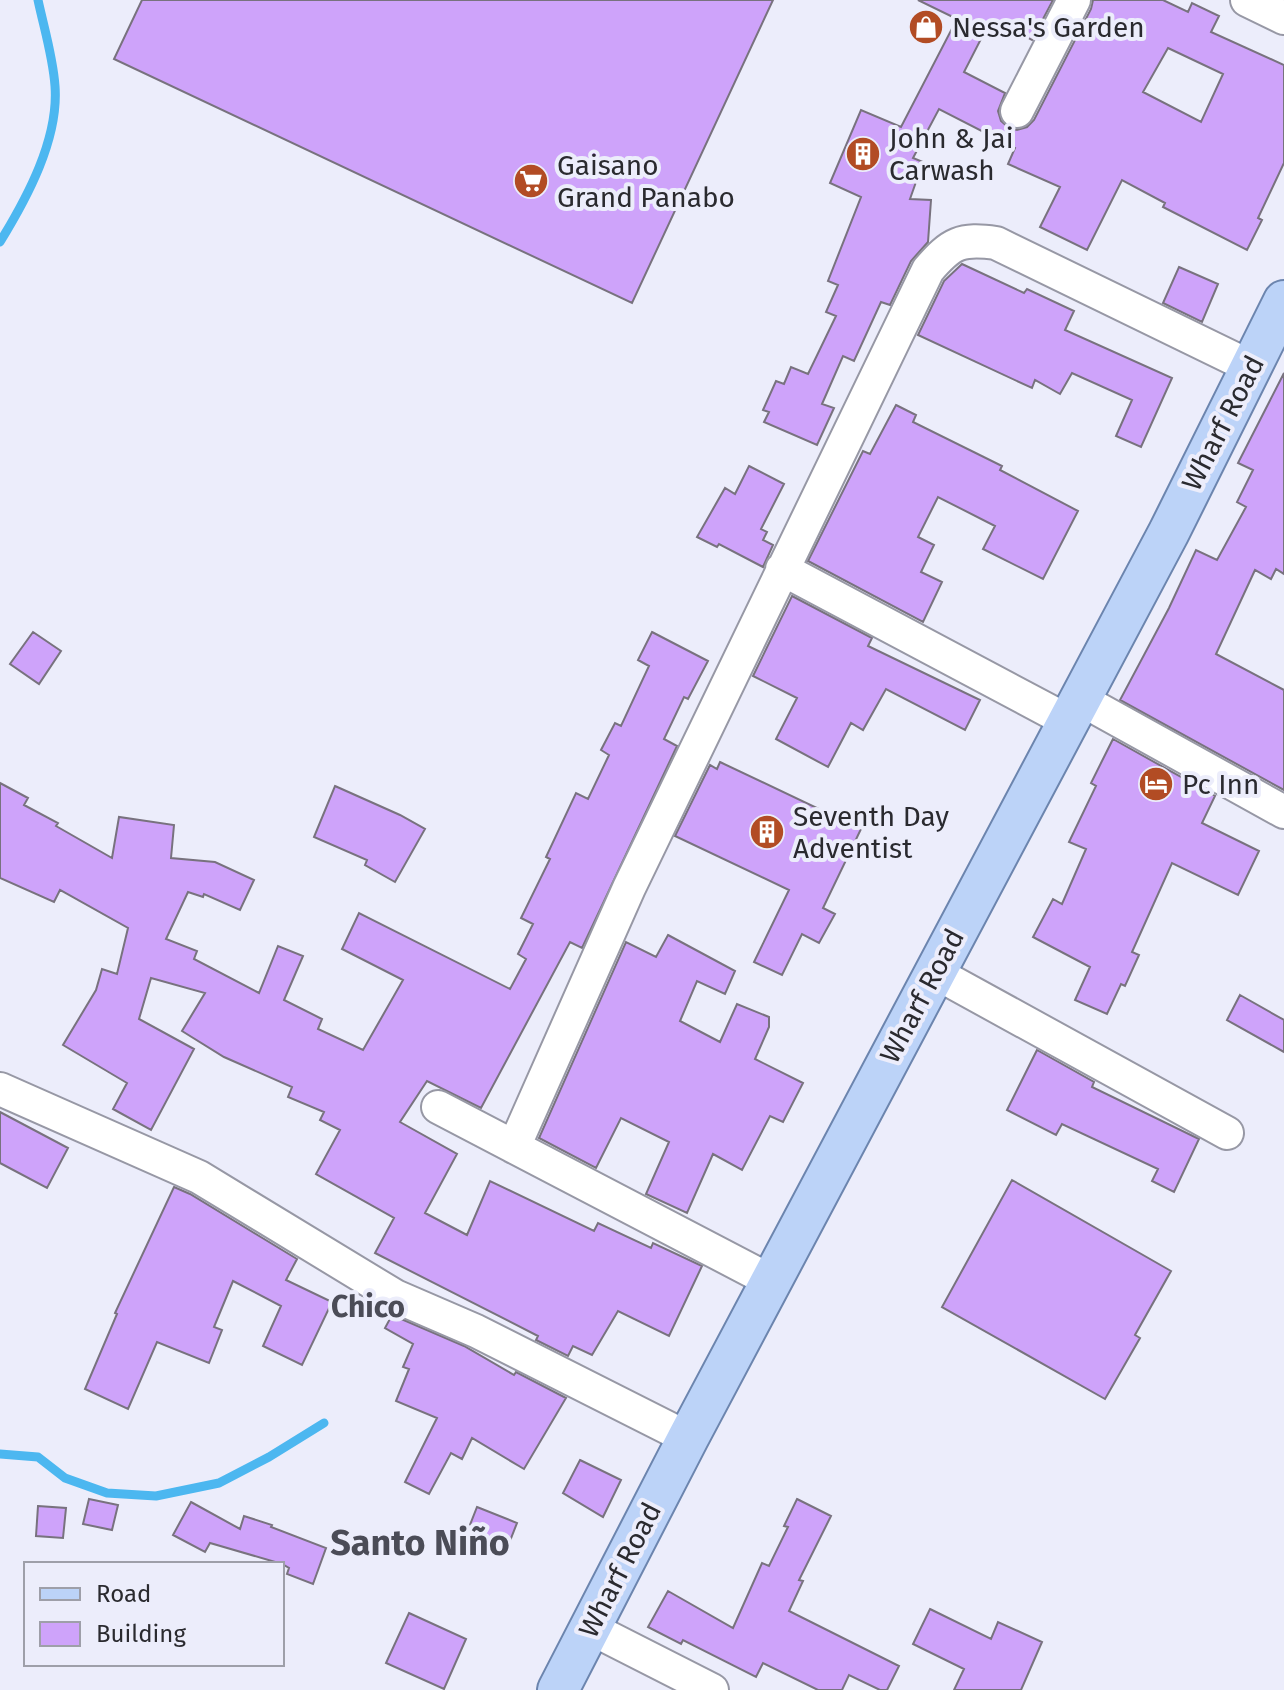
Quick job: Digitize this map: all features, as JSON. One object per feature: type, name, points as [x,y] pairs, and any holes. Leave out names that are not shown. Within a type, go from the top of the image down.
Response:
[{"type":"main road","name":"Wharf Road","points":[[558,1690],[688,1438],[1169,532],[1284,301]]},
{"type":"street","points":[[1017,111],[1074,0]]},
{"type":"street","points":[[1247,0],[1284,18]]},
{"type":"street","points":[[514,1147],[629,888],[782,569],[928,270],[946,249],[971,239],[996,243],[1251,367]]},
{"type":"street","points":[[782,569],[1284,812]]},
{"type":"street","points":[[934,972],[1227,1133]]},
{"type":"street","points":[[0,1089],[199,1177],[395,1296],[476,1331],[688,1438]]},
{"type":"street","points":[[438,1107],[771,1281]]},
{"type":"street","points":[[590,1628],[712,1690]]},
{"type":"building","name":"Gaisano Grand Panabo","points":[[142,0],[773,0],[632,303],[114,59]]},
{"type":"building","points":[[918,0],[1053,0],[1032,40],[1013,30],[1009,35],[997,29],[993,37],[984,33],[964,72],[1005,93],[998,111],[1001,121],[1017,130],[1027,127],[1034,120],[1093,0],[1163,0],[1188,12],[1192,3],[1219,16],[1211,32],[1284,65],[1284,163],[1258,218],[1262,220],[1247,250],[1163,207],[1165,203],[1122,180],[1087,250],[1040,227],[1060,187],[1008,164],[1015,148],[939,109],[913,158],[923,162],[910,199],[931,200],[928,242],[911,261],[890,305],[881,302],[854,361],[843,356],[822,404],[834,408],[817,445],[764,422],[769,412],[763,410],[776,381],[784,384],[791,367],[808,374],[836,316],[826,312],[838,285],[828,281],[861,197],[830,183],[861,110],[901,127],[957,19]],"holes":[[[1168,48],[1223,74],[1201,122],[1143,92]]]},
{"type":"building","points":[[962,264],[1024,293],[1027,289],[1074,311],[1065,330],[1172,378],[1141,447],[1116,436],[1132,400],[1072,373],[1060,394],[1035,380],[1032,388],[918,335],[944,281]]},
{"type":"building","points":[[1179,267],[1218,284],[1202,322],[1163,303]]},
{"type":"building","points":[[1284,373],[1284,574],[1276,569],[1271,579],[1255,570],[1216,654],[1284,690],[1284,790],[1120,700],[1196,550],[1217,560],[1246,507],[1237,502],[1253,470],[1238,463]]},
{"type":"building","points":[[896,405],[916,415],[913,422],[1002,466],[1000,470],[1078,511],[1043,579],[983,549],[995,526],[938,497],[918,537],[934,545],[921,572],[942,582],[923,622],[808,561],[863,451],[870,454]]},
{"type":"building","points":[[749,466],[784,484],[761,529],[767,532],[763,540],[773,545],[763,567],[719,544],[717,547],[697,537],[725,488],[735,494]]},
{"type":"building","points":[[792,596],[872,638],[868,646],[980,700],[965,730],[886,689],[863,730],[851,723],[828,767],[776,739],[797,698],[753,676]]},
{"type":"building","points":[[33,632],[61,651],[39,684],[10,664]]},
{"type":"building","points":[[652,632],[708,661],[688,699],[684,697],[664,739],[677,746],[582,948],[570,942],[481,1108],[427,1081],[400,1122],[457,1154],[425,1213],[467,1235],[490,1181],[594,1231],[598,1223],[651,1248],[653,1243],[702,1266],[669,1336],[618,1311],[592,1355],[573,1346],[568,1356],[536,1340],[538,1336],[375,1253],[394,1218],[316,1174],[340,1130],[320,1120],[324,1112],[288,1097],[292,1087],[224,1057],[182,1031],[205,993],[151,978],[139,1019],[194,1049],[151,1130],[113,1109],[127,1083],[63,1045],[96,990],[102,969],[117,974],[128,928],[60,890],[54,902],[0,878],[0,783],[28,798],[24,805],[112,858],[119,817],[174,825],[171,858],[215,862],[254,880],[240,910],[204,894],[203,897],[188,892],[166,939],[197,951],[194,959],[259,993],[278,946],[303,956],[284,1000],[322,1019],[318,1029],[363,1050],[403,980],[342,949],[359,913],[510,989],[526,959],[518,954],[533,924],[521,918],[550,859],[546,857],[576,793],[588,799],[609,755],[601,750],[615,723],[621,726],[649,666],[638,660]]},
{"type":"building","points":[[1113,739],[1215,796],[1202,823],[1259,851],[1238,895],[1172,863],[1132,952],[1139,955],[1125,986],[1121,984],[1107,1014],[1075,1000],[1090,967],[1033,937],[1053,899],[1062,904],[1086,849],[1069,842],[1096,786],[1091,783]]},
{"type":"building","name":"Seventh Day Adventist","points":[[720,762],[861,829],[823,908],[835,914],[819,943],[802,934],[782,975],[754,962],[789,890],[675,836],[710,765],[717,769]]},
{"type":"building","points":[[335,786],[425,829],[395,882],[365,865],[367,860],[314,837]]},
{"type":"building","points":[[668,935],[735,971],[725,994],[697,981],[680,1021],[720,1042],[737,1004],[769,1017],[769,1027],[755,1059],[803,1083],[783,1122],[770,1116],[742,1170],[713,1154],[687,1213],[646,1194],[669,1142],[621,1118],[596,1168],[539,1138],[626,942],[656,957]]},
{"type":"building","points":[[1240,995],[1284,1020],[1284,1052],[1227,1020]]},
{"type":"building","points":[[1037,1050],[1094,1082],[1092,1087],[1199,1139],[1174,1192],[1152,1181],[1158,1169],[1062,1124],[1056,1135],[1007,1110]]},
{"type":"building","points":[[0,1112],[68,1148],[47,1188],[0,1163]]},
{"type":"building","points":[[1012,1180],[1171,1271],[1135,1335],[1140,1338],[1105,1399],[942,1307]]},
{"type":"building","points":[[174,1187],[297,1259],[286,1280],[332,1302],[302,1365],[263,1346],[281,1306],[233,1281],[214,1327],[222,1330],[209,1363],[157,1342],[128,1409],[85,1389],[115,1313]]},
{"type":"building","points":[[392,1315],[464,1346],[514,1375],[516,1372],[566,1398],[524,1469],[472,1438],[462,1459],[451,1453],[429,1494],[405,1482],[437,1418],[396,1401],[409,1369],[403,1367],[413,1344],[385,1328]]},
{"type":"building","points":[[580,1460],[621,1480],[603,1517],[563,1493]]},
{"type":"building","points":[[89,1499],[118,1505],[112,1530],[83,1524]]},
{"type":"building","points":[[797,1499],[831,1516],[799,1580],[803,1581],[789,1611],[899,1666],[887,1690],[880,1690],[849,1675],[842,1690],[818,1690],[763,1663],[756,1677],[683,1640],[681,1644],[648,1627],[668,1591],[733,1628],[762,1563],[769,1566],[788,1527],[784,1526]]},
{"type":"building","points":[[191,1502],[240,1529],[244,1516],[326,1548],[313,1584],[287,1574],[289,1568],[284,1562],[210,1543],[205,1552],[173,1535]]},
{"type":"building","points":[[38,1506],[66,1508],[63,1538],[36,1536]]},
{"type":"building","points":[[477,1507],[517,1523],[506,1551],[466,1535]]},
{"type":"building","points":[[930,1609],[991,1639],[998,1622],[1042,1642],[1021,1690],[954,1690],[964,1669],[913,1644]]},
{"type":"building","points":[[409,1613],[466,1639],[444,1689],[386,1663]]},
{"type":"waterway","points":[[0,242],[21,207],[52,127],[54,75],[38,0]]},
{"type":"waterway","points":[[0,1454],[38,1457],[65,1478],[107,1493],[156,1496],[219,1483],[324,1423]]},
{"type":"place","name":"Nessa's Garden","points":[[926,27]]},
{"type":"place","name":"John & Jai Carwash","points":[[863,154]]},
{"type":"place","name":"Gaisano Grand Panabo","points":[[531,181]]},
{"type":"place","name":"Pc Inn","points":[[1156,784]]},
{"type":"place","name":"Seventh Day Adventist","points":[[767,832]]},
{"type":"district","name":"Chico","points":[[368,1307]]},
{"type":"district","name":"Santo Niño","points":[[420,1543]]}]
